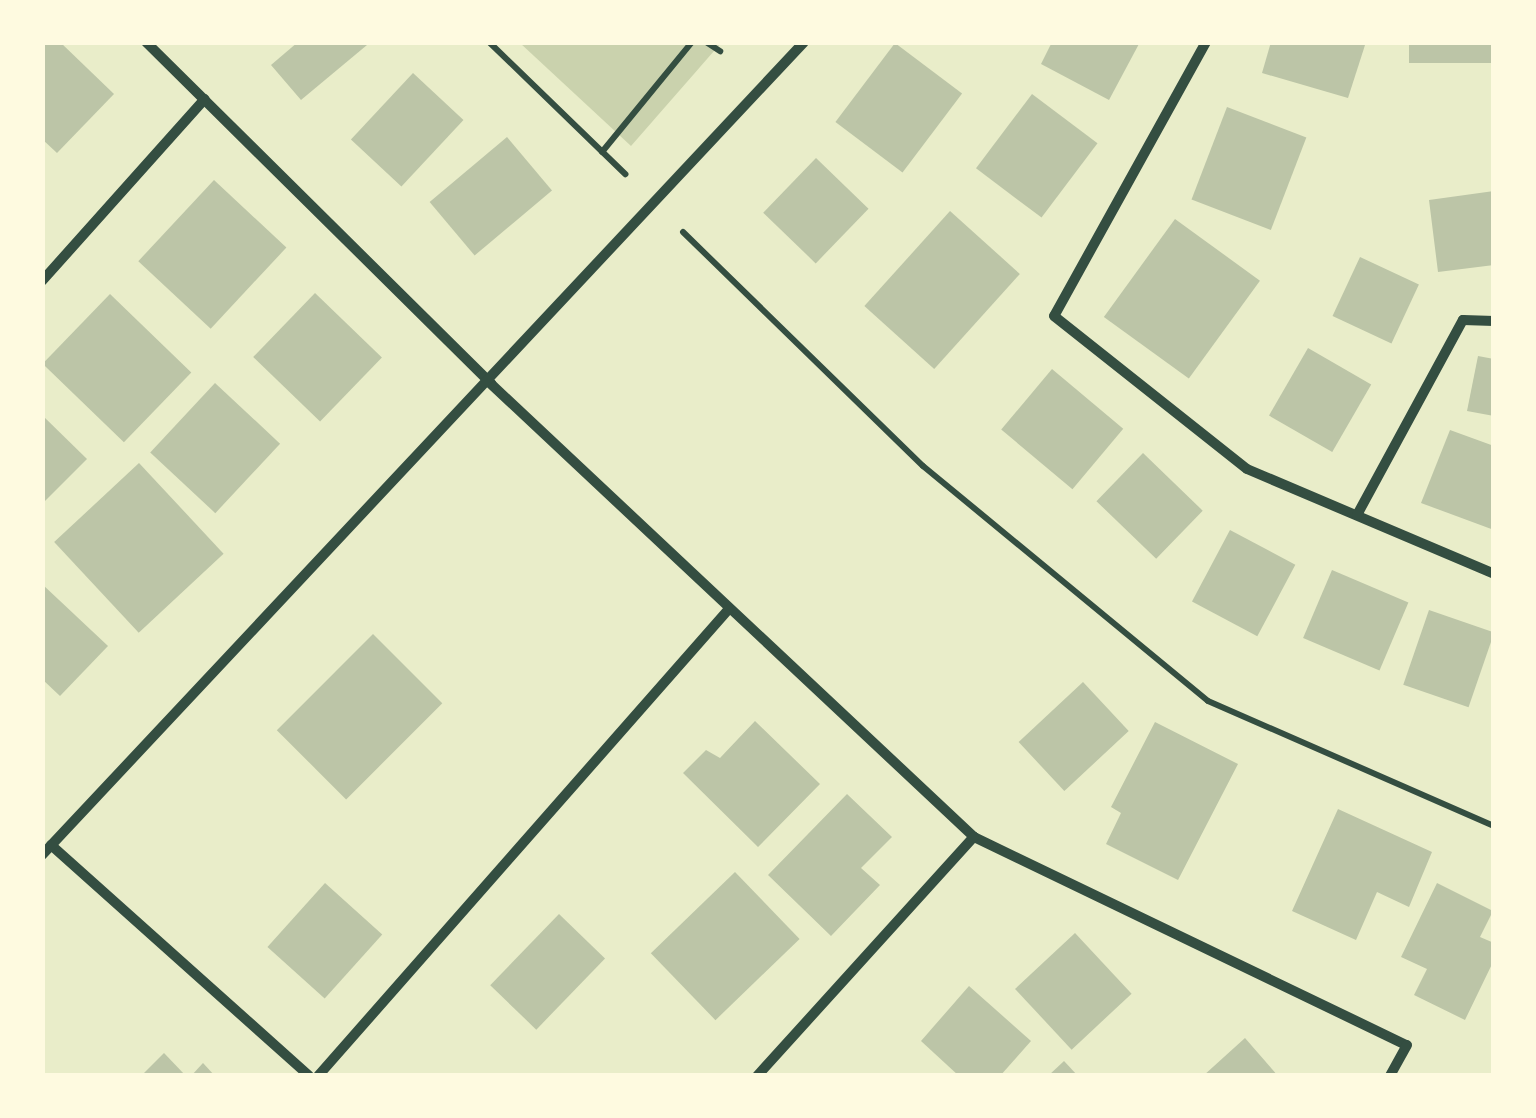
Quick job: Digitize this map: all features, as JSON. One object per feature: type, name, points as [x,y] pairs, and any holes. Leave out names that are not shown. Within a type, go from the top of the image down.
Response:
[{"type":"street","points":[[146,42],[491,384],[974,837],[1407,1045],[1390,1076]]},
{"type":"street","points":[[42,855],[491,384],[804,42]]},
{"type":"street","points":[[1206,42],[1054,316],[1247,469],[1494,574]]},
{"type":"street","points":[[42,280],[205,99]]},
{"type":"street","points":[[1356,516],[1463,320],[1494,321]]},
{"type":"street","points":[[318,1076],[728,610]]},
{"type":"street","points":[[758,1076],[974,837]]},
{"type":"street","points":[[51,845],[309,1076]]},
{"type":"path","points":[[489,42],[923,466],[1208,701],[1494,826]]},
{"type":"path","points":[[602,152],[692,42]]},
{"type":"path","points":[[706,42],[720,51]]},
{"type":"green space","points":[[520,43],[721,43],[631,146]]},
{"type":"building","points":[[60,42],[114,94],[57,153],[42,139],[42,44]]},
{"type":"building","points":[[298,42],[367,45],[301,100],[271,65]]},
{"type":"building","points":[[1052,42],[1140,42],[1109,100],[1041,64]]},
{"type":"building","points":[[1271,42],[1366,42],[1348,98],[1262,73]]},
{"type":"building","points":[[1409,42],[1494,42],[1494,63],[1409,63]]},
{"type":"building","points":[[895,43],[962,94],[903,173],[835,122]]},
{"type":"building","points":[[413,73],[463,120],[401,187],[351,140]]},
{"type":"building","points":[[1032,94],[1097,143],[1042,218],[976,168]]},
{"type":"building","points":[[1227,107],[1306,137],[1271,230],[1192,199]]},
{"type":"building","points":[[507,137],[552,191],[475,256],[430,202]]},
{"type":"building","points":[[816,158],[869,209],[816,263],[763,213]]},
{"type":"building","points":[[214,180],[286,248],[211,329],[138,261]]},
{"type":"building","points":[[1494,191],[1494,265],[1438,272],[1429,200]]},
{"type":"building","points":[[950,211],[1020,274],[934,369],[864,306]]},
{"type":"building","points":[[1175,219],[1260,281],[1189,379],[1104,317]]},
{"type":"building","points":[[1360,257],[1419,284],[1391,343],[1333,316]]},
{"type":"building","points":[[315,293],[382,358],[320,422],[253,357]]},
{"type":"building","points":[[110,294],[191,372],[124,442],[43,364]]},
{"type":"building","points":[[1308,348],[1371,384],[1332,452],[1269,416]]},
{"type":"building","points":[[1478,356],[1494,359],[1494,416],[1467,411]]},
{"type":"building","points":[[1052,369],[1123,429],[1072,489],[1001,430]]},
{"type":"building","points":[[215,383],[280,444],[215,513],[150,452]]},
{"type":"building","points":[[42,415],[87,459],[42,504]]},
{"type":"building","points":[[1450,430],[1494,446],[1494,530],[1421,503]]},
{"type":"building","points":[[1143,453],[1203,511],[1156,559],[1096,501]]},
{"type":"building","points":[[139,463],[224,554],[139,633],[54,542]]},
{"type":"building","points":[[1230,530],[1295,565],[1257,636],[1192,602]]},
{"type":"building","points":[[1332,570],[1408,602],[1379,671],[1303,638]]},
{"type":"building","points":[[42,584],[108,646],[60,696],[42,679]]},
{"type":"building","points":[[1429,610],[1494,632],[1469,707],[1403,685]]},
{"type":"building","points":[[373,634],[442,703],[346,799],[277,730]]},
{"type":"building","points":[[1083,682],[1129,731],[1064,791],[1019,742]]},
{"type":"building","points":[[755,721],[820,784],[758,847],[683,773],[706,750],[720,758]]},
{"type":"building","points":[[1155,722],[1238,764],[1178,880],[1106,844],[1121,813],[1111,807]]},
{"type":"building","points":[[847,794],[892,837],[861,868],[880,885],[831,936],[768,875]]},
{"type":"building","points":[[1338,809],[1432,852],[1409,907],[1377,892],[1356,940],[1292,911]]},
{"type":"building","points":[[735,872],[800,939],[715,1020],[651,953]]},
{"type":"building","points":[[325,883],[382,935],[325,998],[267,947]]},
{"type":"building","points":[[1437,883],[1493,911],[1480,937],[1494,943],[1494,960],[1465,1020],[1414,995],[1427,969],[1401,957]]},
{"type":"building","points":[[559,914],[605,958],[536,1030],[490,985]]},
{"type":"building","points":[[1075,933],[1132,994],[1072,1050],[1015,989]]},
{"type":"building","points":[[969,986],[1031,1041],[1000,1076],[959,1076],[921,1041]]},
{"type":"building","points":[[1245,1038],[1278,1076],[1203,1076]]},
{"type":"building","points":[[164,1053],[186,1076],[141,1076]]},
{"type":"building","points":[[1064,1061],[1078,1076],[1048,1076]]},
{"type":"building","points":[[203,1063],[215,1076],[191,1076]]}]
